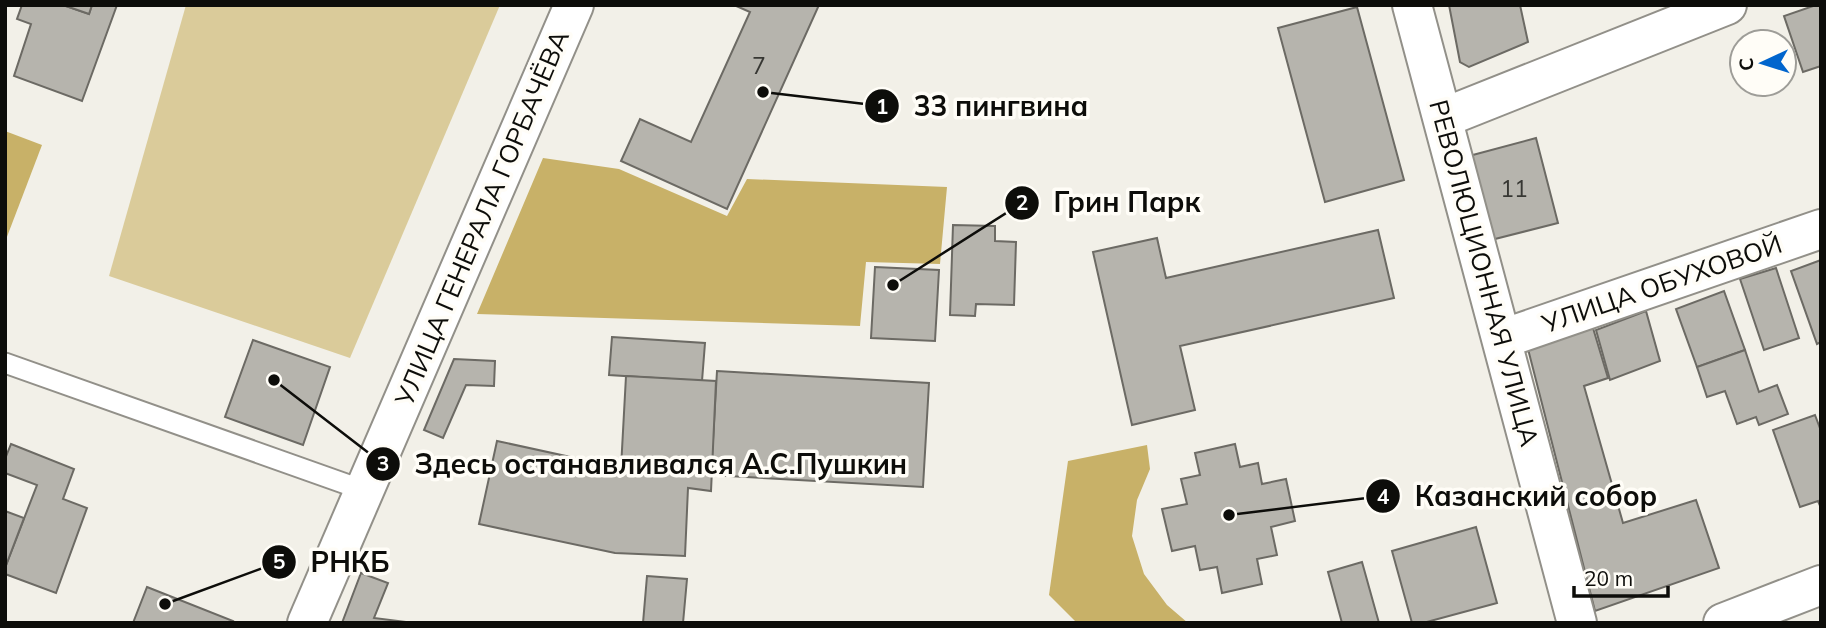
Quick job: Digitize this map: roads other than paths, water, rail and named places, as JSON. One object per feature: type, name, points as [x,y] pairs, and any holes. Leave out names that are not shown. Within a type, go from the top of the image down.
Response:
[{"type":"street","name":"УЛИЦА ГЕНЕРАЛА ГОРБАЧЁВА","points":[[307,623],[574,5]]},
{"type":"street","name":"РЕВОЛЮЦИОННАЯ УЛИЦА","points":[[1412,5],[1577,623]]},
{"type":"street","points":[[1443,118],[1727,5]]},
{"type":"street","name":"УЛИЦА ОБУХОВОЙ","points":[[1502,339],[1821,229]]},
{"type":"street","points":[[1723,623],[1821,585]]},
{"type":"lane","points":[[5,363],[363,490]]},
{"type":"place","name":"33 пингвина","points":[[763,92]]},
{"type":"place","name":"Грин Парк","points":[[893,285]]},
{"type":"place","name":"Здесь останавливался А.С.Пушкин","points":[[274,380]]},
{"type":"place","name":"Казанский собор","points":[[1229,515]]},
{"type":"place","name":"РНКБ","points":[[165,604]]}]
